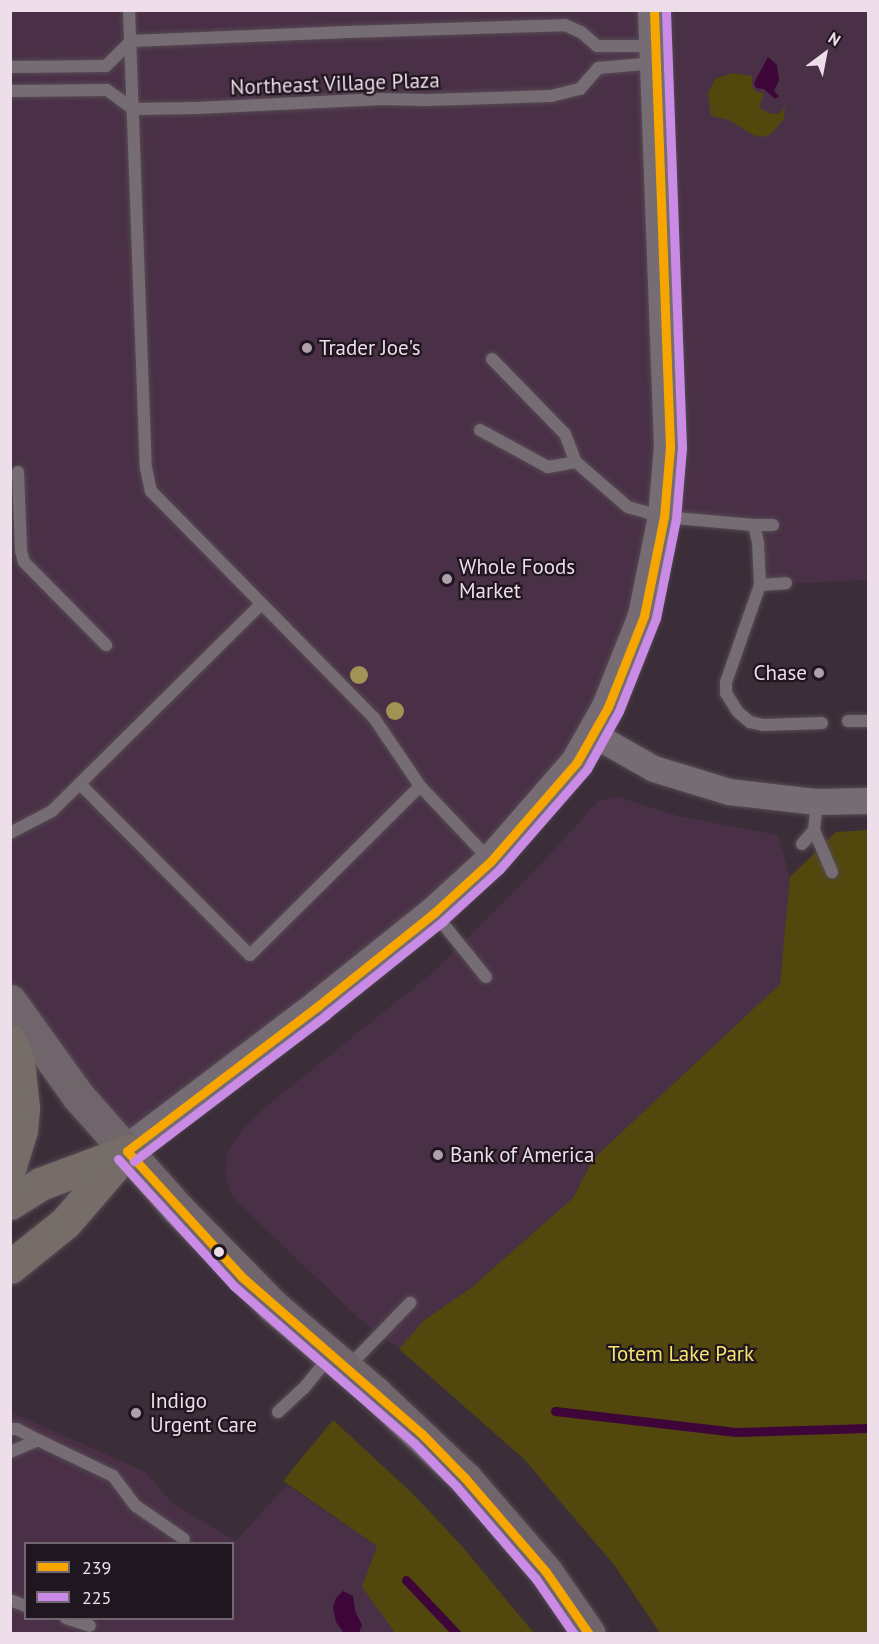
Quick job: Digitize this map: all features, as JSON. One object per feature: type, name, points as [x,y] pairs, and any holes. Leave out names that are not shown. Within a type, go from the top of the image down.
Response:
[{"type":"highway","points":[[10,1041],[18,1061],[23,1108],[21,1130],[10,1166]]},
{"type":"highway","points":[[10,1203],[40,1184],[127,1151]]},
{"type":"highway","points":[[10,1267],[65,1223],[127,1151]]},
{"type":"main road","points":[[10,1001],[78,1096],[242,1277],[422,1434],[465,1478],[546,1572],[589,1634]]},
{"type":"street","points":[[127,1151],[318,1006],[434,913],[491,861],[577,762],[594,735],[633,648],[644,616],[664,517],[670,447],[654,10]]},
{"type":"street","points":[[594,735],[654,770],[686,781],[756,796],[817,802],[868,801]]},
{"type":"lane","points":[[129,10],[147,479],[158,502],[374,718],[420,786],[491,861]]},
{"type":"lane","points":[[10,67],[106,66],[130,41],[565,25],[581,32],[597,46],[656,55]]},
{"type":"lane","name":"Northeast Village Plaza","points":[[133,109],[382,99],[551,96],[580,89],[598,68],[656,55]]},
{"type":"lane","points":[[10,91],[107,90],[133,109]]},
{"type":"lane","points":[[492,359],[565,434],[576,462],[628,507],[664,517],[773,525]]},
{"type":"lane","points":[[480,430],[548,467],[576,462]]},
{"type":"lane","points":[[18,472],[21,552],[24,562],[106,645]]},
{"type":"lane","points":[[754,525],[758,542],[760,585],[726,682],[730,702],[750,722],[763,725],[822,723]]},
{"type":"lane","points":[[760,585],[786,583]]},
{"type":"lane","points":[[10,833],[52,811],[261,604]]},
{"type":"lane","points":[[848,721],[868,721]]},
{"type":"lane","points":[[80,784],[250,955],[420,786]]},
{"type":"lane","points":[[817,802],[814,830],[832,872]]},
{"type":"lane","points":[[802,844],[814,830]]},
{"type":"lane","points":[[434,913],[486,977]]},
{"type":"lane","points":[[278,1412],[304,1388],[410,1303]]},
{"type":"lane","points":[[10,1430],[17,1429],[113,1476],[136,1506],[184,1539]]},
{"type":"lane","points":[[10,1452],[38,1440]]},
{"type":"lane","points":[[72,1620],[90,1626]]},
{"type":"shaded area","points":[[10,11],[868,11],[868,580],[760,585],[754,525],[664,518],[644,616],[531,818],[127,1151],[11,1001]]},
{"type":"shaded area","points":[[768,57],[777,65],[779,80],[774,91],[779,96],[775,99],[764,89],[756,88],[754,83]]},
{"type":"shaded area","points":[[618,797],[678,816],[778,835],[790,878],[780,984],[594,1158],[573,1198],[471,1288],[424,1320],[399,1349],[361,1320],[232,1197],[226,1176],[227,1153],[243,1129],[263,1109],[436,970],[543,862],[598,801]]},
{"type":"shaded area","points":[[11,1412],[145,1472],[173,1504],[236,1541],[287,1485],[377,1546],[362,1587],[395,1633],[11,1634]]},
{"type":"shaded area","points":[[343,1591],[353,1596],[355,1611],[362,1625],[359,1633],[344,1633],[336,1622],[333,1607],[336,1598]]},
{"type":"green space","points":[[732,73],[752,76],[752,86],[756,92],[763,93],[759,107],[768,113],[778,114],[785,107],[784,119],[772,133],[764,137],[753,135],[729,120],[711,116],[708,93],[715,79]]},
{"type":"green space","name":"Totem Lake Park","points":[[868,830],[868,1633],[660,1633],[615,1566],[525,1460],[399,1349],[424,1320],[471,1288],[573,1198],[594,1158],[780,984],[790,877],[836,832]]},
{"type":"green space","points":[[333,1420],[413,1494],[460,1544],[534,1633],[395,1633],[362,1587],[377,1546],[283,1481]]},
{"type":"waterway","points":[[555,1411],[736,1432],[868,1428]]},
{"type":"waterway","points":[[406,1580],[457,1634]]},
{"type":"transit line","name":"239","points":[[127,1151],[318,1006],[434,913],[491,861],[577,762],[608,707],[644,616],[664,517],[670,447],[654,10]]},
{"type":"transit line","name":"225","points":[[134,1161],[326,1015],[442,922],[499,870],[587,769],[619,711],[656,618],[676,519],[682,448],[666,10]]},
{"type":"transit line","name":"239","points":[[127,1151],[242,1277],[422,1434],[465,1478],[546,1572],[589,1634]]},
{"type":"transit line","name":"225","points":[[118,1159],[234,1286],[414,1443],[456,1486],[536,1579],[574,1634]]},
{"type":"place","name":"Trader Joe's","points":[[307,348]]},
{"type":"place","name":"Whole Foods Market","points":[[447,579]]},
{"type":"place","name":"Chase","points":[[819,673]]},
{"type":"place","name":"Bank of America","points":[[438,1155]]},
{"type":"place","name":"Indigo Urgent Care","points":[[136,1413]]}]
